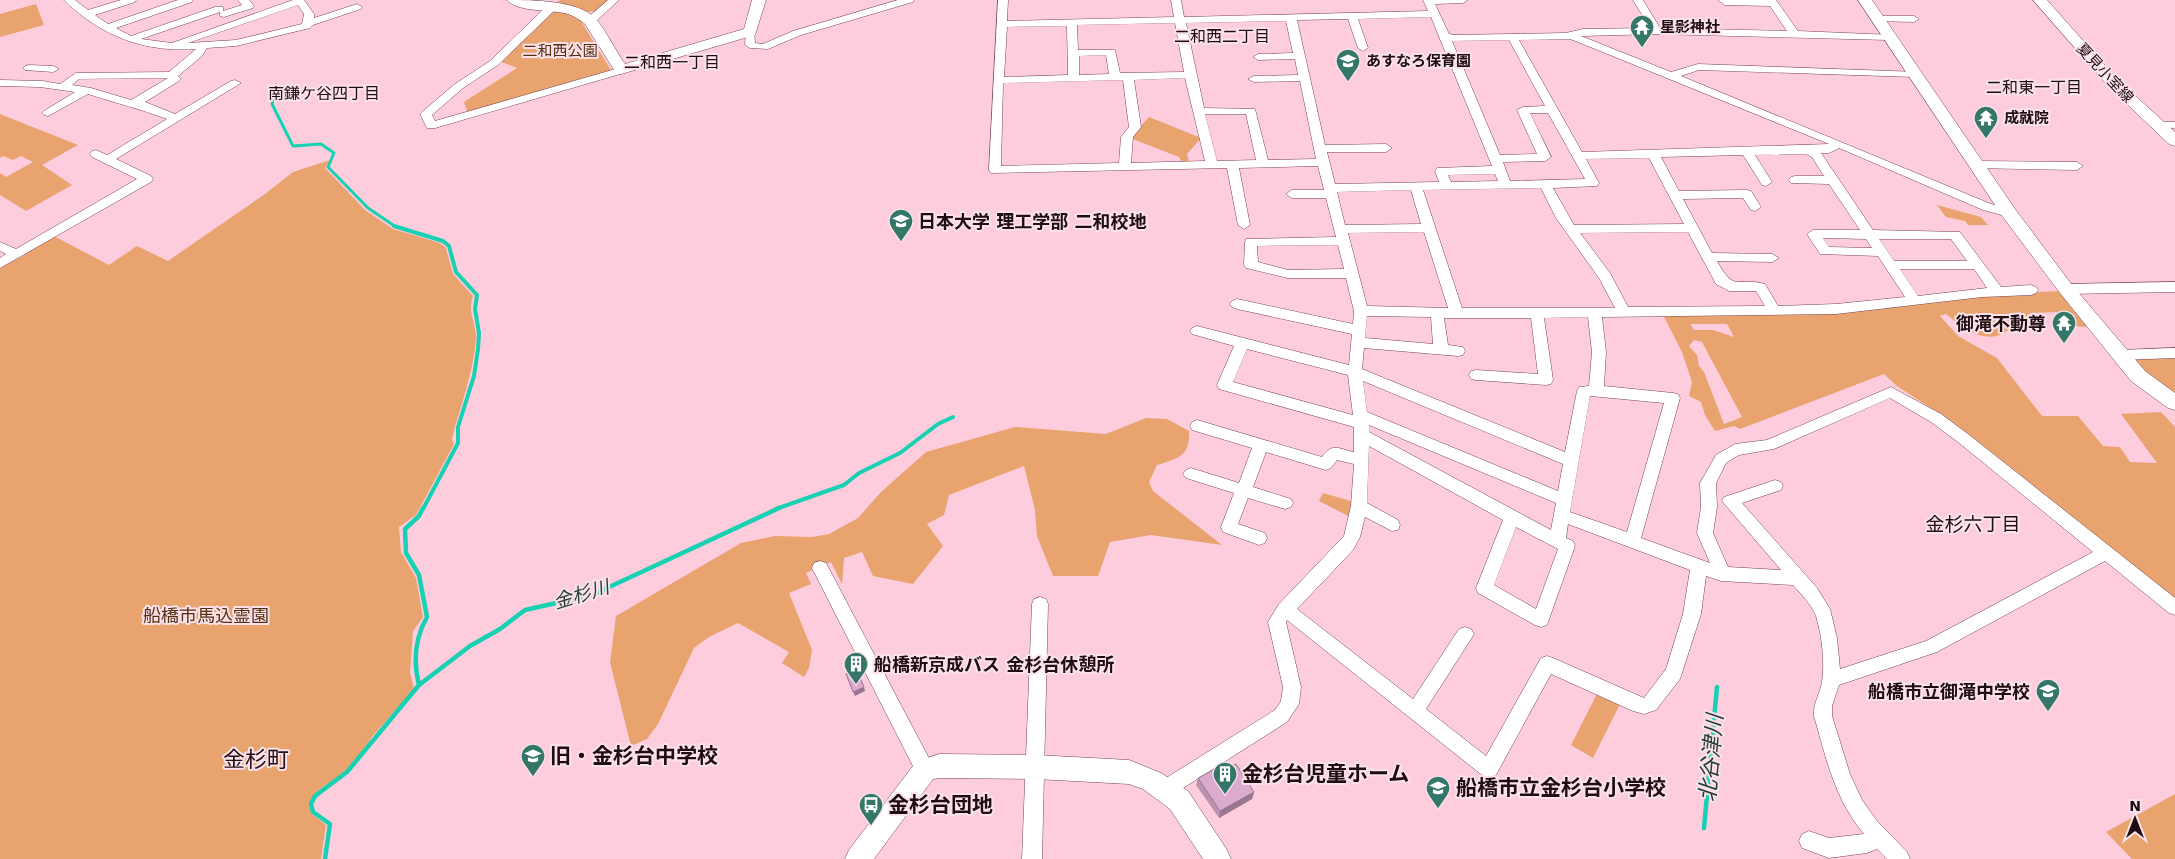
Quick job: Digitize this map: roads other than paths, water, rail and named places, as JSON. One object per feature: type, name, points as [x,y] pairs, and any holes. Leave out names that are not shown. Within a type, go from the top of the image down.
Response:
[{"type":"street","points":[[69,0],[87,14],[131,39],[174,46],[203,47],[236,43],[306,26],[309,23],[357,7]]},
{"type":"street","points":[[87,14],[131,0]]},
{"type":"street","points":[[108,27],[188,0]]},
{"type":"street","points":[[211,0],[232,24]]},
{"type":"street","points":[[514,0],[577,12],[590,21],[618,68],[623,70]]},
{"type":"street","points":[[590,21],[614,0]]},
{"type":"street","points":[[759,0],[750,32],[750,45],[764,47],[797,33],[908,0]]},
{"type":"street","points":[[1003,0],[995,170],[1263,164],[1386,148]]},
{"type":"street","points":[[1176,0],[1190,75],[1212,165]]},
{"type":"street","points":[[1462,0],[1429,0],[1506,185]]},
{"type":"street","points":[[1638,0],[1657,31]]},
{"type":"street","points":[[1724,0],[1725,2],[1772,1],[1796,35]]},
{"type":"street","points":[[1865,0],[2009,213],[2066,289],[2144,381],[2175,403]]},
{"type":"street","name":"夏見小室線","points":[[2040,0],[2114,84],[2175,141]]},
{"type":"street","points":[[131,39],[249,6],[247,1]]},
{"type":"street","points":[[174,46],[300,1],[308,14],[309,23]]},
{"type":"street","points":[[552,7],[494,63],[459,86],[426,114],[431,126],[750,32]]},
{"type":"street","points":[[1002,24],[1434,14]]},
{"type":"street","points":[[1352,16],[1363,48]]},
{"type":"street","points":[[1165,789],[1191,770],[1281,716],[1290,704],[1292,687],[1277,622],[1285,609],[1347,545],[1356,524],[1359,506],[1362,460],[1361,424],[1355,372],[1357,336],[1361,311],[1321,156],[1291,18]]},
{"type":"street","points":[[1877,19],[1914,19]]},
{"type":"street","points":[[1072,23],[1074,78]]},
{"type":"street","points":[[1445,37],[1513,38],[1569,36],[1584,32],[1657,31],[1889,37]]},
{"type":"street","points":[[1569,36],[1840,144],[1987,207],[2009,213]]},
{"type":"street","points":[[1292,194],[1330,191],[1593,183],[1513,38]]},
{"type":"street","points":[[63,88],[76,76],[172,75],[198,54],[203,47]]},
{"type":"street","points":[[1073,53],[1111,52],[1114,77]]},
{"type":"street","points":[[1258,57],[1299,56]]},
{"type":"street","points":[[1671,76],[1698,66],[1915,74]]},
{"type":"street","points":[[25,83],[41,69]]},
{"type":"street","points":[[0,83],[25,83],[87,90],[130,104],[136,103],[175,80],[172,75]]},
{"type":"street","points":[[998,80],[1190,75]]},
{"type":"street","points":[[1125,167],[1127,137],[1135,128],[1128,76]]},
{"type":"street","points":[[1254,79],[1304,78]]},
{"type":"street","points":[[0,264],[102,203],[147,179],[102,156],[176,118],[235,83]]},
{"type":"street","points":[[48,113],[87,90]]},
{"type":"street","points":[[136,103],[176,118]]},
{"type":"street","points":[[1446,187],[1441,171],[1498,165],[1545,157],[1524,110],[1553,109]]},
{"type":"street","points":[[1199,111],[1251,111],[1263,164]]},
{"type":"street","points":[[2157,126],[2175,125]]},
{"type":"street","points":[[1579,156],[1808,150],[1829,148],[1840,144]]},
{"type":"street","points":[[1808,150],[1816,155],[1914,300]]},
{"type":"street","points":[[1747,152],[1766,182]]},
{"type":"street","points":[[1653,154],[1707,257],[1725,284],[1760,287],[1774,310]]},
{"type":"street","points":[[1232,164],[1244,225]]},
{"type":"street","points":[[1976,165],[2077,166]]},
{"type":"street","points":[[1795,180],[1833,180]]},
{"type":"street","points":[[1546,185],[1562,218],[1606,276],[1624,312]]},
{"type":"street","points":[[1416,188],[1457,314]]},
{"type":"street","points":[[1675,195],[1747,194],[1755,207]]},
{"type":"street","points":[[1352,273],[1288,274],[1251,265],[1251,242],[1428,228]]},
{"type":"street","points":[[1570,229],[1692,228]]},
{"type":"street","points":[[1883,252],[1825,251],[1813,234],[1955,235],[1997,291]]},
{"type":"street","points":[[0,246],[16,254]]},
{"type":"street","points":[[1707,257],[1772,258]]},
{"type":"street","points":[[1891,265],[1976,265]]},
{"type":"street","points":[[2066,289],[2175,287]]},
{"type":"street","points":[[1361,311],[1437,314],[1594,314],[1774,310],[1872,306],[1997,291],[2031,290]]},
{"type":"street","points":[[1237,304],[1357,336],[1458,351]]},
{"type":"street","points":[[1437,314],[1441,349]]},
{"type":"street","points":[[1476,375],[1546,380],[1537,314]]},
{"type":"street","points":[[1594,314],[1599,335],[1600,362],[1596,392]]},
{"type":"street","points":[[1197,331],[1355,372],[1571,461]]},
{"type":"street","points":[[1242,343],[1224,385],[1361,424],[1562,508],[1632,542],[1699,567],[1721,574],[1798,578]]},
{"type":"street","points":[[2120,355],[2175,353]]},
{"type":"street","points":[[1557,540],[1584,390],[1673,398],[1632,542]]},
{"type":"street","points":[[1721,574],[1718,561],[1705,533],[1709,507],[1708,483],[1721,459],[1735,450],[1769,445],[1891,392],[1943,423],[2175,608]]},
{"type":"street","points":[[1361,424],[1512,517],[1567,546],[1540,620],[1484,588],[1512,517]]},
{"type":"street","points":[[1197,426],[1326,464],[1332,453],[1362,460]]},
{"type":"street","points":[[1259,538],[1229,527],[1261,445]]},
{"type":"street","points":[[1191,474],[1285,503]]},
{"type":"street","points":[[1775,486],[1730,501],[1811,593],[1824,614],[1832,664],[1831,680],[1821,709],[1822,716],[1848,794],[1866,822],[1900,859]]},
{"type":"street","points":[[1359,506],[1392,525]]},
{"type":"street","points":[[1831,680],[1931,647],[2106,552]]},
{"type":"street","points":[[1285,609],[1489,769],[1548,664],[1633,702],[1644,706],[1650,704],[1674,673],[1692,614],[1699,567]]},
{"type":"street","points":[[820,568],[924,770]]},
{"type":"street","points":[[1032,859],[1040,604]]},
{"type":"street","points":[[1415,711],[1465,634]]},
{"type":"street","points":[[858,859],[924,770],[939,766],[1036,767],[1129,772],[1165,789],[1179,800],[1218,859]]},
{"type":"street","points":[[1809,841],[1829,848],[1867,843],[1882,838]]},
{"type":"waterway","points":[[276,85],[272,104],[293,146],[321,144],[334,153],[328,167],[368,208],[395,226]]},
{"type":"waterway","points":[[395,226],[443,241],[449,246],[456,272],[477,295],[475,309],[479,333],[478,349],[474,376],[458,427],[458,443],[423,509]]},
{"type":"waterway","name":"金杉川","points":[[776,509],[844,485],[859,473],[900,453],[938,424],[953,417]]},
{"type":"waterway","points":[[419,685],[416,650],[420,633],[427,617],[419,575],[406,553],[405,529],[419,516],[423,508]]},
{"type":"waterway","name":"金杉川","points":[[419,685],[470,646],[500,629],[525,610],[592,595],[779,508]]},
{"type":"waterway","name":"金杉川","points":[[325,859],[330,824],[313,812],[311,804],[315,796],[347,772],[419,685]]},
{"type":"waterway","name":"北谷津川","points":[[1704,828],[1717,687]]},
{"type":"place","name":"星影神社","points":[[1642,48]]},
{"type":"place","name":"あすなろ保育園","points":[[1348,82]]},
{"type":"place","name":"成就院","points":[[1986,139]]},
{"type":"place","name":"日本大学 理工学部 二和校地","points":[[901,242]]},
{"type":"place","name":"御滝不動尊","points":[[2064,344]]},
{"type":"place","name":"船橋新京成バス 金杉台休憩所","points":[[856,685]]},
{"type":"place","name":"船橋市立御滝中学校","points":[[2048,712]]},
{"type":"place","name":"旧・金杉台中学校","points":[[533,777]]},
{"type":"place","name":"金杉台児童ホーム","points":[[1225,795]]},
{"type":"place","name":"船橋市立金杉台小学校","points":[[1438,809]]},
{"type":"place","name":"金杉台団地","points":[[871,826]]},
{"type":"district","name":"二和西二丁目","points":[[1222,36]]},
{"type":"district","name":"二和西一丁目","points":[[672,62]]},
{"type":"district","name":"二和東一丁目","points":[[2034,87]]},
{"type":"district","name":"南鎌ケ谷四丁目","points":[[324,93]]},
{"type":"district","name":"金杉六丁目","points":[[1973,524]]},
{"type":"district","name":"金杉町","points":[[256,759]]},
{"type":"park label","name":"二和西公園","points":[[560,51]]},
{"type":"park label","name":"船橋市馬込霊園","points":[[206,615]]}]
